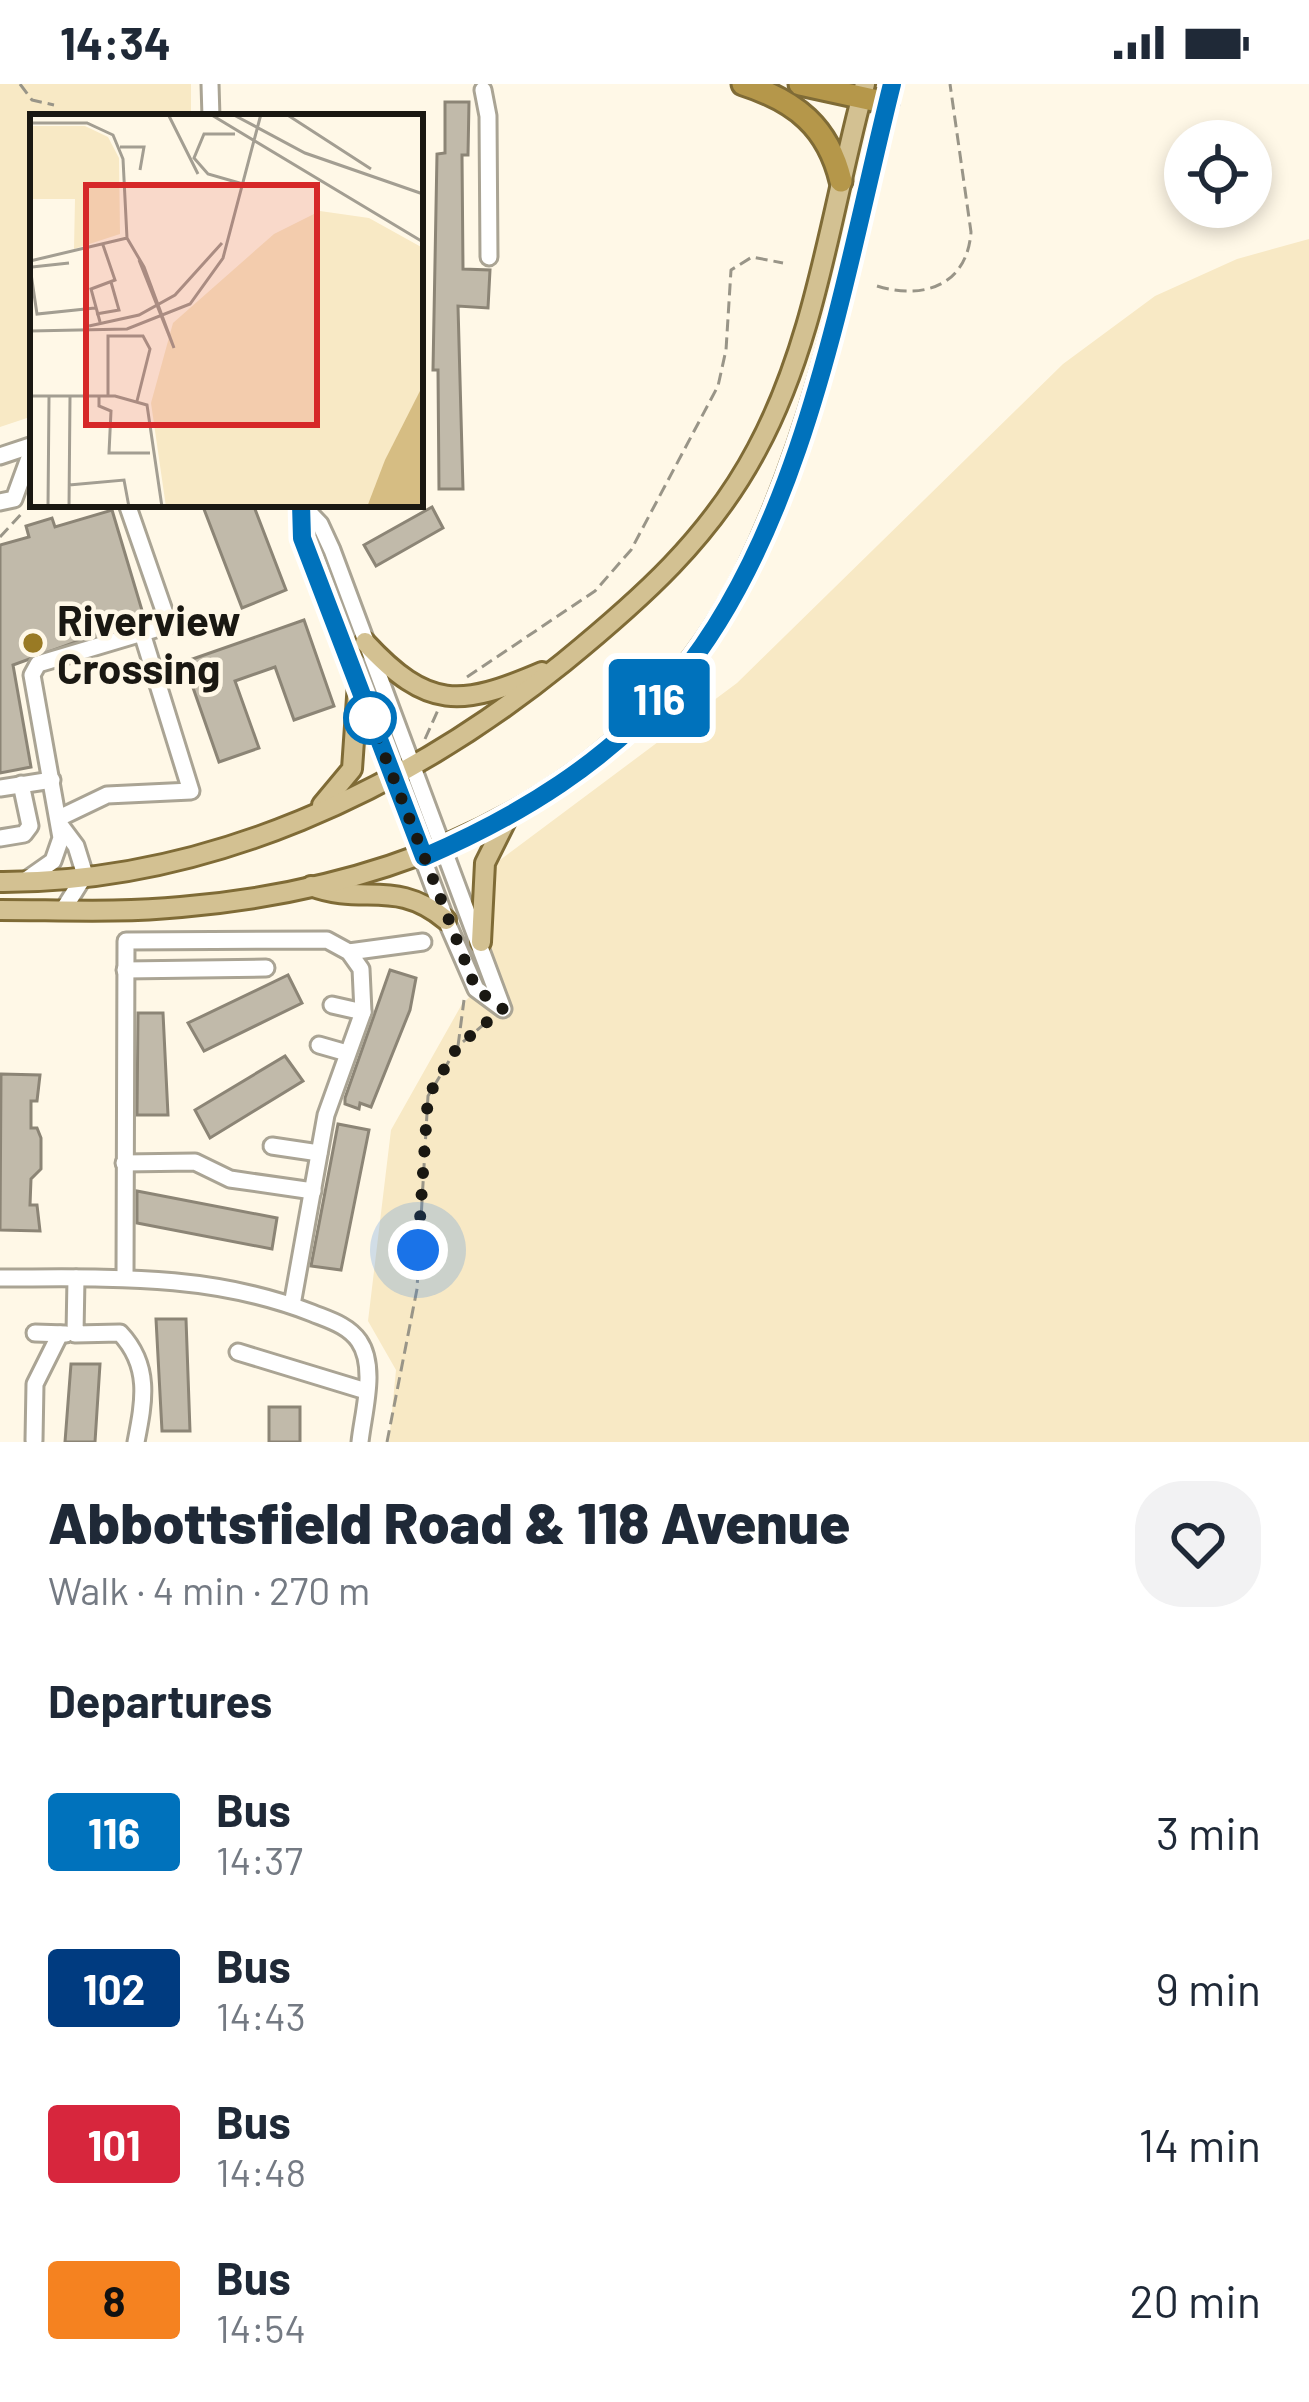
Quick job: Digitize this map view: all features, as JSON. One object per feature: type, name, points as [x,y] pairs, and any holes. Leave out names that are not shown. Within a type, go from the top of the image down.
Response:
[{"type":"highway","points":[[743,84],[766,91],[820,128],[832,146],[841,181]]},
{"type":"highway","points":[[800,84],[889,94]]},
{"type":"main road","points":[[0,882],[85,875],[190,857],[303,821],[414,767],[506,710],[660,581],[740,480],[792,367],[863,90]]},
{"type":"main road","points":[[0,910],[178,908],[311,886],[445,848],[507,818],[593,761],[675,682],[745,572],[802,427],[889,94]]},
{"type":"main road","points":[[365,642],[412,688],[443,698],[486,693],[563,662]]},
{"type":"main road","points":[[303,821],[337,792],[352,769],[358,683]]},
{"type":"main road","points":[[481,943],[485,863],[507,818]]},
{"type":"main road","points":[[311,886],[332,894],[402,893],[446,920]]},
{"type":"street","points":[[483,90],[488,116],[489,257]]},
{"type":"street","points":[[0,456],[30,447]]},
{"type":"street","points":[[0,502],[14,499],[30,454]]},
{"type":"street","points":[[24,881],[53,861],[60,822],[32,675],[38,664],[169,626],[128,507]]},
{"type":"street","points":[[303,508],[326,537],[503,1009]]},
{"type":"street","points":[[303,508],[302,538],[446,920],[476,989],[503,1009]]},
{"type":"street","points":[[60,822],[107,795],[191,791],[142,633]]},
{"type":"street","points":[[0,788],[52,780]]},
{"type":"street","points":[[0,838],[24,834],[30,826],[21,784]]},
{"type":"street","points":[[60,822],[76,846],[85,875],[63,910]]},
{"type":"street","points":[[125,1278],[126,941],[327,940],[349,952],[361,969],[363,1012],[320,1153],[292,1305]]},
{"type":"street","points":[[160,941],[160,969]]},
{"type":"street","points":[[349,952],[423,942]]},
{"type":"street","points":[[125,970],[266,968]]},
{"type":"street","points":[[332,1005],[363,1012]]},
{"type":"street","points":[[320,1045],[347,1053]]},
{"type":"street","points":[[272,1146],[320,1153]]},
{"type":"street","points":[[124,1162],[195,1162],[230,1179],[313,1191]]},
{"type":"street","points":[[0,1278],[125,1278],[221,1285],[338,1323],[362,1344],[366,1391],[360,1442]]},
{"type":"street","points":[[34,1440],[35,1384],[68,1334],[76,1278]]},
{"type":"street","points":[[35,1333],[120,1333],[133,1347],[145,1394],[136,1442]]},
{"type":"street","points":[[238,1352],[366,1391]]},
{"type":"path","points":[[20,84],[32,100],[55,105]]},
{"type":"path","points":[[877,286],[908,294],[928,291],[955,275],[967,255],[971,232],[950,84]]},
{"type":"path","points":[[454,686],[595,591],[618,567],[696,436],[718,386],[726,350],[731,270],[752,257],[783,263]]},
{"type":"path","points":[[0,537],[30,501]]},
{"type":"path","points":[[418,742],[423,745],[440,707]]},
{"type":"path","points":[[458,1046],[465,1008],[461,989]]},
{"type":"path","points":[[387,1442],[417,1289],[428,1096],[458,1046],[503,1009]]},
{"type":"shaded area","points":[[0,84],[191,84],[191,114],[30,114],[30,417],[0,427]]},
{"type":"shaded area","points":[[1309,239],[1309,1442],[389,1442],[396,1370],[368,1321],[391,1130],[462,1004],[488,980],[492,866],[737,683],[1063,364],[1155,296],[1237,259]]},
{"type":"building","points":[[445,102],[469,102],[468,155],[462,155],[463,269],[490,270],[488,308],[458,306],[463,489],[439,489],[438,370],[433,370],[437,154],[445,153]]},
{"type":"building","points":[[203,507],[254,507],[286,590],[242,608]]},
{"type":"building","points":[[432,507],[443,528],[376,566],[364,545]]},
{"type":"building","name":"Riverview Crossing","points":[[112,510],[144,617],[13,665],[31,767],[0,773],[0,545],[29,537],[26,526],[52,518],[55,527]]},
{"type":"building","points":[[304,620],[334,706],[294,720],[275,667],[235,681],[259,748],[219,762],[184,662]]},
{"type":"building","points":[[390,970],[416,978],[410,1010],[371,1107],[360,1103],[359,1109],[345,1104],[345,1098]]},
{"type":"building","points":[[288,975],[302,1003],[204,1051],[188,1023]]},
{"type":"building","points":[[138,1013],[163,1013],[168,1115],[137,1115]]},
{"type":"building","points":[[285,1056],[303,1081],[210,1138],[195,1110]]},
{"type":"building","points":[[1,1074],[40,1075],[37,1101],[31,1101],[31,1128],[37,1128],[41,1138],[41,1169],[31,1179],[30,1205],[37,1205],[40,1231],[0,1230]]},
{"type":"building","points":[[338,1124],[369,1130],[341,1270],[311,1266]]},
{"type":"building","points":[[137,1191],[277,1218],[272,1249],[137,1223]]},
{"type":"building","points":[[156,1319],[186,1319],[190,1431],[162,1431]]},
{"type":"building","points":[[71,1364],[100,1364],[95,1442],[65,1442]]},
{"type":"building","points":[[269,1407],[300,1407],[300,1442],[269,1442]]},
{"type":"bus line","name":"116","points":[[302,507],[302,538],[424,857],[543,798],[593,761],[675,682],[745,572],[802,427],[892,84]]},
{"type":"place","name":"Riverview Crossing","points":[[33,643]]},
{"type":"route","points":[[370,718],[476,989],[503,1009],[458,1046],[428,1096],[418,1250]]}]
